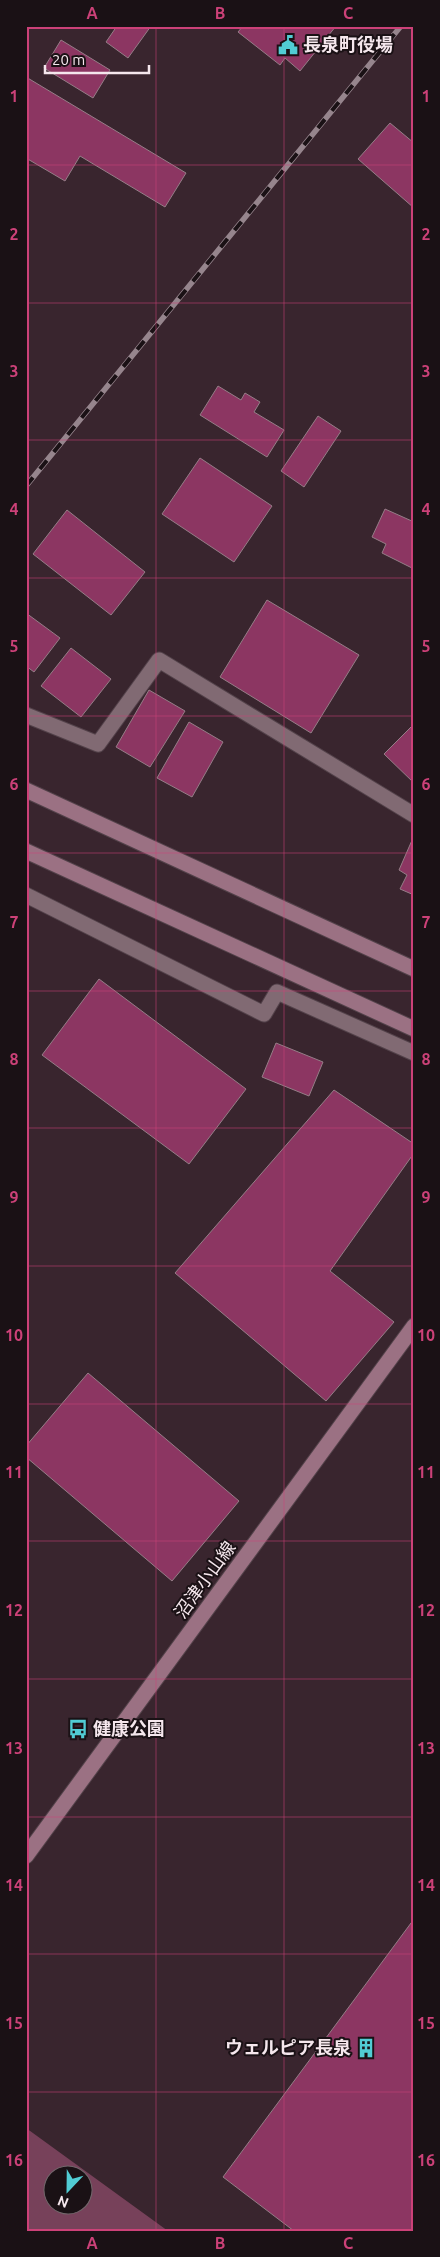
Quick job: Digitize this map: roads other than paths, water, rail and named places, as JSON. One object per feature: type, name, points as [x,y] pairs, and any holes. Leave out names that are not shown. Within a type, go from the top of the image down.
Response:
[{"type":"street","points":[[26,715],[98,744],[159,660],[414,815]]},
{"type":"street","points":[[26,790],[414,968]]},
{"type":"street","points":[[26,851],[414,1030]]},
{"type":"street","points":[[26,895],[264,1014],[277,992],[414,1053]]},
{"type":"street","name":"沼津小山線","points":[[26,1856],[414,1326]]},
{"type":"railway","points":[[26,486],[401,26]]},
{"type":"place","name":"長泉町役場","points":[[288,45]]},
{"type":"place","name":"健康公園","points":[[78,1729]]},
{"type":"place","name":"ウェルピア長泉","points":[[366,2048]]}]
